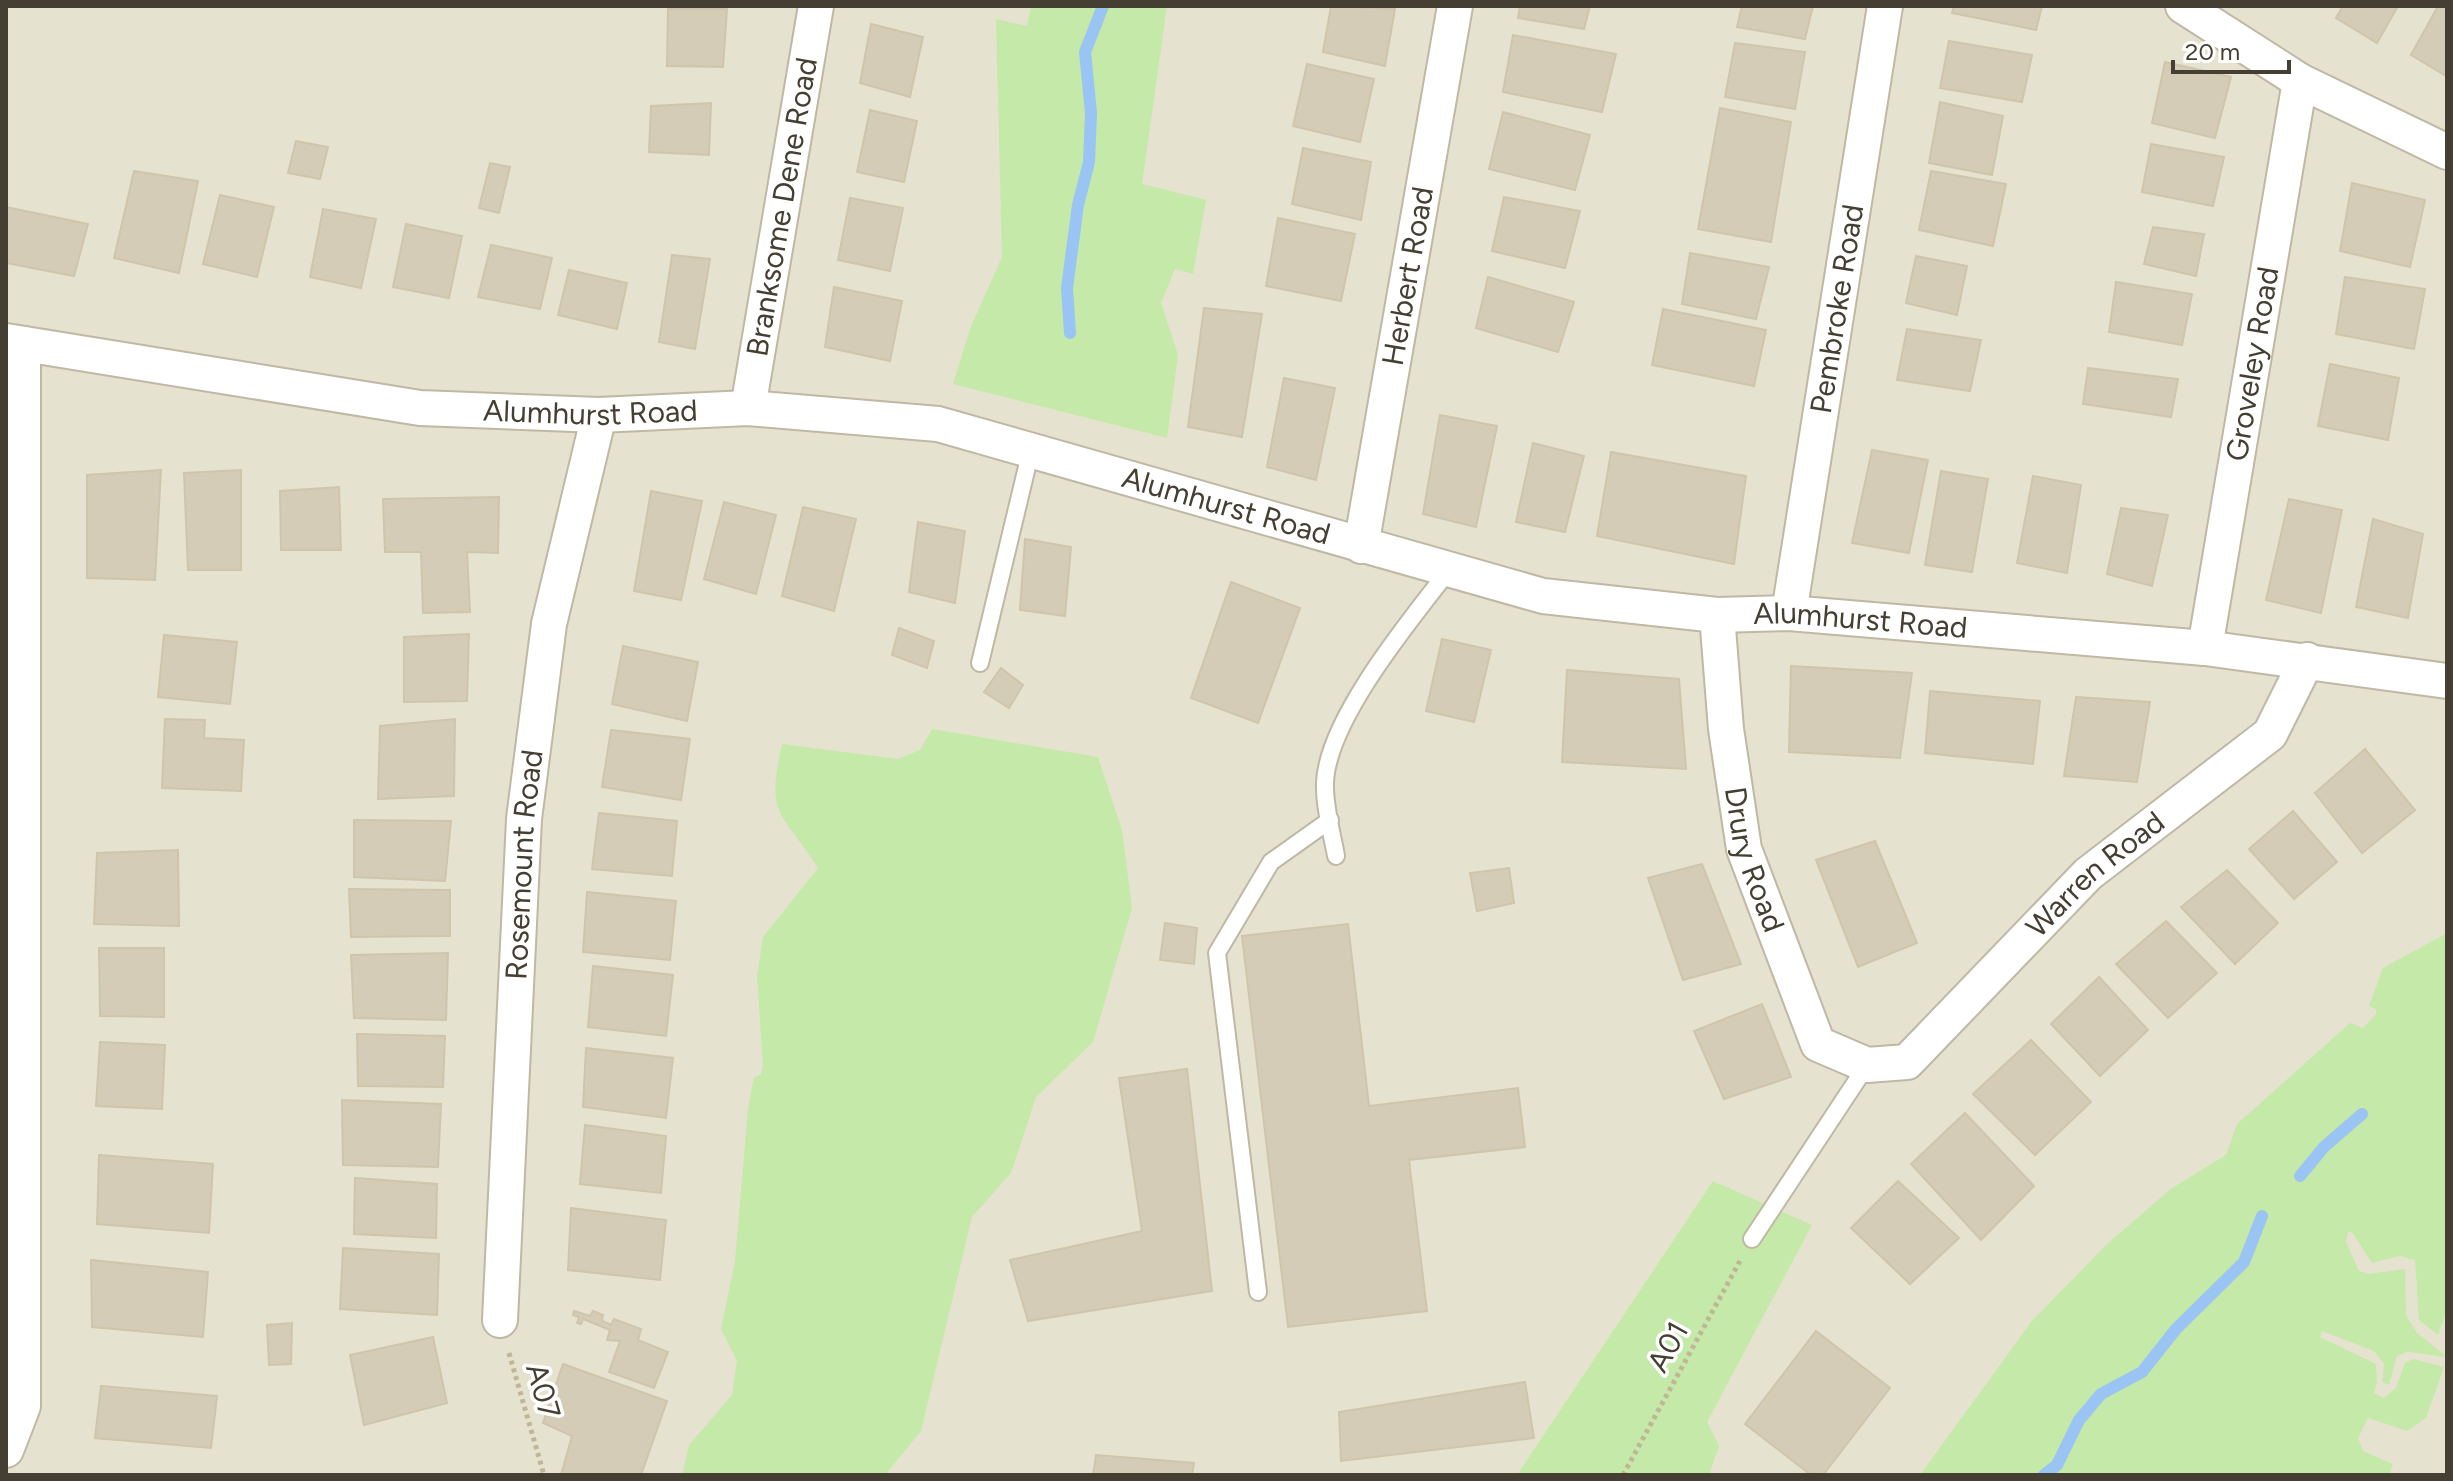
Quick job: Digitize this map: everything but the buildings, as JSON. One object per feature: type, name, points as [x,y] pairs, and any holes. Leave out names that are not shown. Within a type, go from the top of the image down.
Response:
[{"type":"street","name":"Branksome Dene Road","points":[[748,408],[816,6]]},
{"type":"street","name":"Herbert Road","points":[[1361,546],[1455,6]]},
{"type":"street","name":"Pembroke Road","points":[[1789,613],[1885,6]]},
{"type":"street","points":[[2183,6],[2300,81],[2447,152]]},
{"type":"street","name":"Groveley Road","points":[[2205,648],[2300,81]]},
{"type":"street","name":"Alumhurst Road","points":[[15,343],[420,408],[599,415],[748,408],[938,424],[1543,596],[1717,615],[1789,613],[2205,648],[2447,681]]},
{"type":"street","points":[[6,1450],[23,1406],[15,343]]},
{"type":"street","name":"Rosemount Road","points":[[500,1320],[524,819],[549,624],[599,415]]},
{"type":"street","name":"Drury Road","points":[[1717,615],[1726,729],[1744,849],[1818,1044],[1867,1065]]},
{"type":"street","name":"Warren Road","points":[[1867,1065],[1907,1062],[2088,874],[2270,734],[2307,660]]},
{"type":"lane","points":[[980,663],[1031,450]]},
{"type":"lane","points":[[1336,856],[1325,782],[1339,732],[1393,641],[1449,570]]},
{"type":"lane","points":[[1258,1292],[1217,953],[1271,862],[1330,820]]},
{"type":"lane","points":[[1752,1239],[1867,1065]]},
{"type":"path","name":"A01","points":[[1623,1475],[1752,1239]]},
{"type":"path","name":"A07","points":[[500,1320],[544,1475]]},
{"type":"shaded area","points":[[6,6],[2447,6],[2447,1475],[6,1475]]},
{"type":"green space","points":[[1031,6],[1167,6],[1142,184],[1206,200],[1193,274],[1175,269],[1161,303],[1178,355],[1167,438],[953,384],[970,329],[1002,257],[996,19],[1027,26]]},
{"type":"green space","points":[[932,729],[1098,757],[1122,830],[1132,908],[1093,1042],[1036,1097],[1011,1173],[972,1217],[921,1431],[885,1475],[682,1475],[689,1445],[732,1395],[737,1361],[721,1329],[735,1261],[748,1109],[754,1077],[761,1075],[763,1065],[757,976],[763,937],[818,868],[786,823],[776,801],[777,768],[782,744],[898,759],[920,750]]},
{"type":"green space","points":[[2447,933],[2447,1309],[2438,1335],[2419,1320],[2415,1260],[2400,1256],[2372,1263],[2352,1232],[2348,1232],[2346,1242],[2359,1271],[2368,1274],[2405,1269],[2406,1315],[2417,1333],[2447,1357],[2408,1352],[2397,1356],[2389,1385],[2382,1382],[2384,1364],[2374,1351],[2322,1331],[2320,1337],[2376,1364],[2374,1393],[2384,1398],[2396,1388],[2405,1363],[2413,1359],[2444,1367],[2426,1418],[2407,1431],[2368,1418],[2358,1438],[2363,1451],[2393,1464],[2389,1475],[1920,1475],[2032,1321],[2108,1243],[2172,1188],[2226,1155],[2237,1124],[2350,1023],[2363,1028],[2376,1014],[2376,1009],[2369,1006],[2383,968]]},
{"type":"green space","points":[[1713,1181],[1812,1225],[1707,1422],[1719,1446],[1709,1475],[1517,1475]]},
{"type":"waterway","points":[[1070,333],[1067,288],[1078,205],[1089,162],[1091,113],[1085,52],[1103,6]]},
{"type":"waterway","points":[[2300,1176],[2324,1147],[2362,1114]]},
{"type":"waterway","points":[[2044,1475],[2057,1465],[2079,1420],[2101,1394],[2142,1372],[2176,1329],[2244,1262],[2262,1216]]}]
